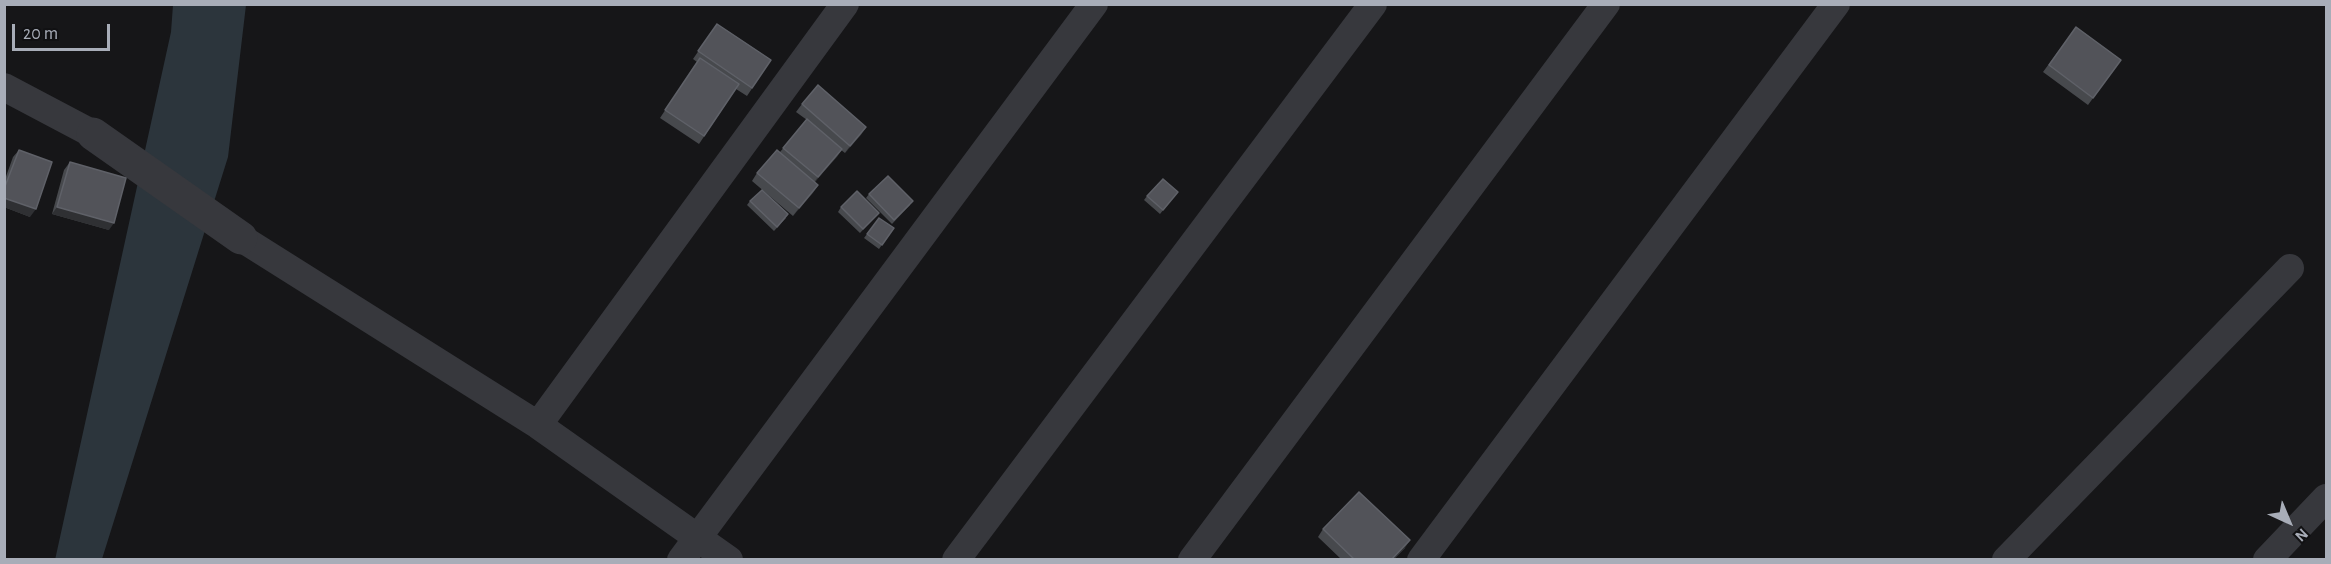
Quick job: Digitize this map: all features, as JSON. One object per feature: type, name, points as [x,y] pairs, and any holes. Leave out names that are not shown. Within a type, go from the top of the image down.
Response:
[{"type":"street","points":[[538,425],[845,4]]},
{"type":"street","points":[[689,548],[1094,4]]},
{"type":"street","points":[[956,560],[1373,4]]},
{"type":"street","points":[[1192,560],[1606,4]]},
{"type":"street","points":[[1421,560],[1836,4]]},
{"type":"street","points":[[4,87],[93,134],[241,238],[538,425],[689,548],[729,560]]},
{"type":"street","points":[[2006,560],[2290,268]]},
{"type":"street","points":[[2267,560],[2326,498]]},
{"type":"shaded area","points":[[173,5],[246,5],[228,157],[102,559],[55,560],[171,32]]},
{"type":"building","points":[[717,24],[771,60],[752,88],[698,51]]},
{"type":"building","points":[[2076,27],[2121,60],[2093,98],[2049,65]]},
{"type":"building","points":[[700,58],[739,84],[704,136],[665,110]]},
{"type":"building","points":[[818,85],[866,127],[850,146],[802,104]]},
{"type":"building","points":[[807,119],[842,149],[818,177],[783,148]]},
{"type":"building","points":[[19,150],[52,162],[36,209],[4,198],[4,189]]},
{"type":"building","points":[[777,150],[818,185],[799,208],[757,173]]},
{"type":"building","points":[[70,162],[126,178],[114,223],[57,207]]},
{"type":"building","points":[[888,176],[913,201],[894,220],[869,194]]},
{"type":"building","points":[[1163,179],[1178,192],[1163,210],[1147,196]]},
{"type":"building","points":[[762,190],[788,214],[777,227],[750,201]]},
{"type":"building","points":[[857,191],[879,213],[863,229],[841,207]]},
{"type":"building","points":[[879,218],[894,228],[882,245],[867,234]]},
{"type":"building","points":[[1359,492],[1410,540],[1391,560],[1355,560],[1323,529]]}]
